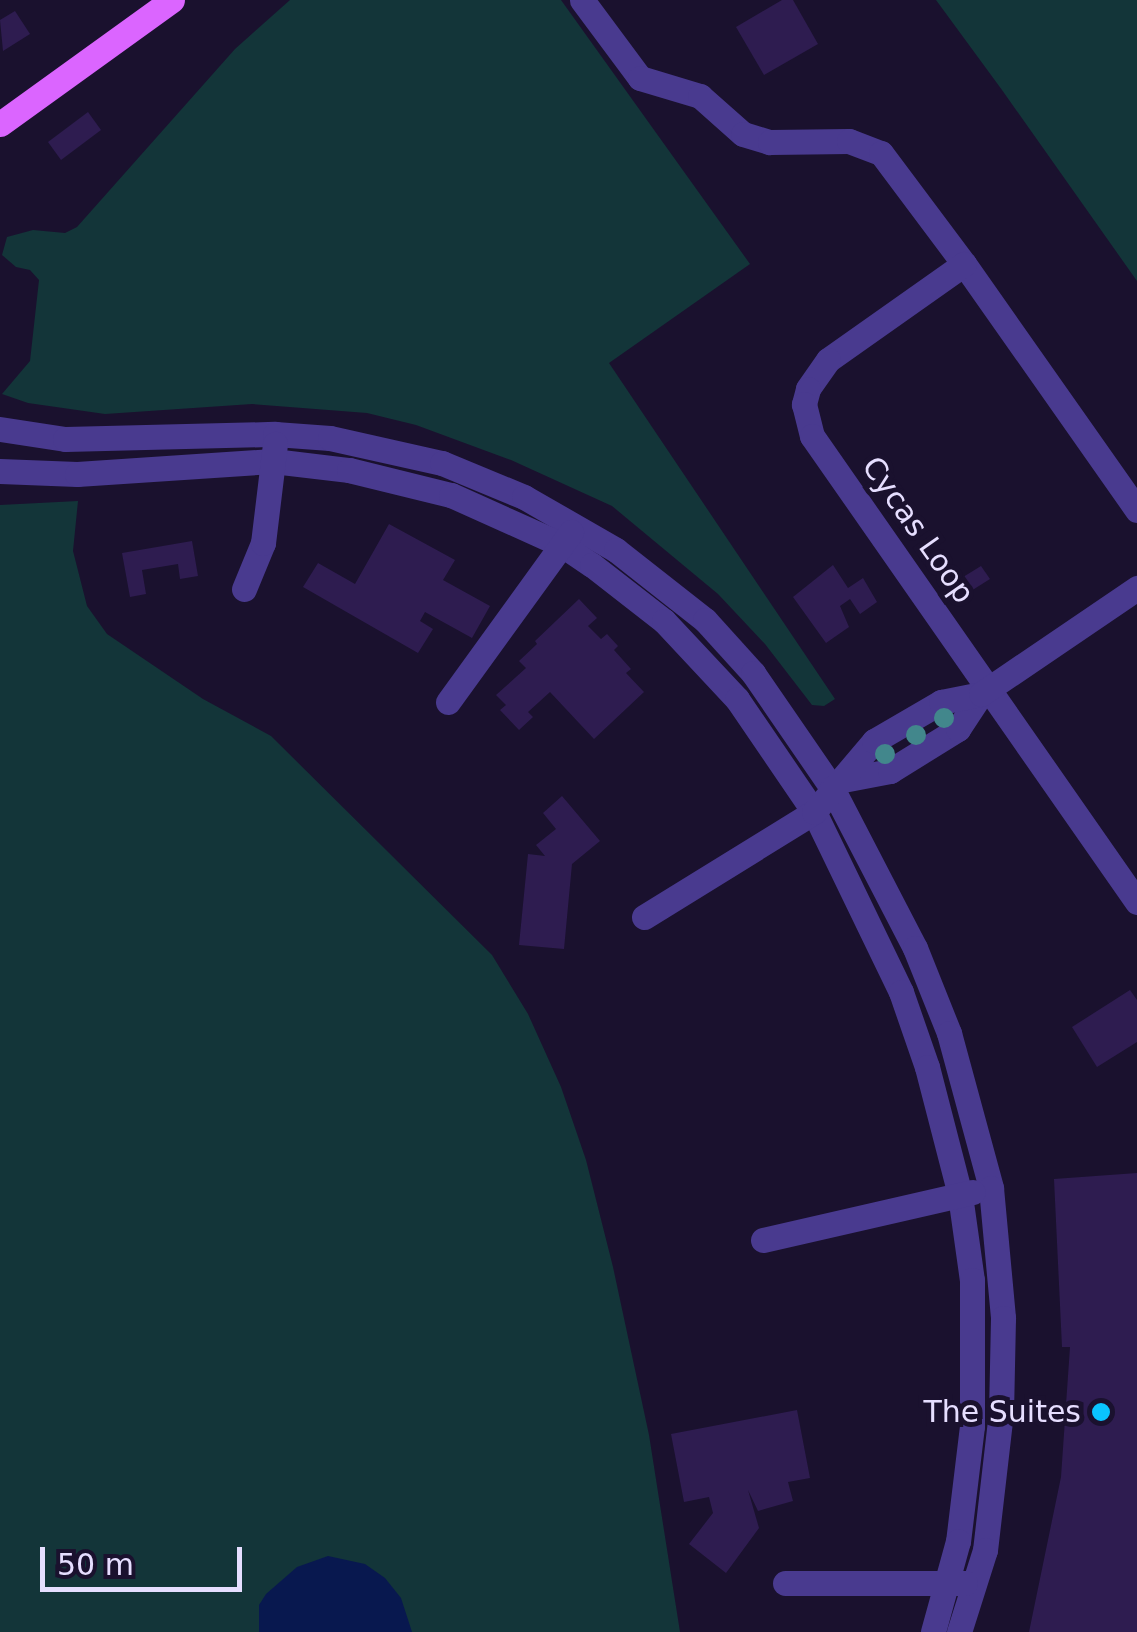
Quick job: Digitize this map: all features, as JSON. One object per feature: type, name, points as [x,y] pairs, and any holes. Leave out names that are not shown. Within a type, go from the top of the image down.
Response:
[{"type":"main road","points":[[0,124],[172,0]]},
{"type":"street","points":[[582,0],[640,78],[700,96],[744,134],[770,142],[864,143],[881,153],[1137,510]]},
{"type":"street","name":"Cycas Loop","points":[[964,264],[815,373],[804,404],[812,436],[985,692],[1137,902]]},
{"type":"street","points":[[0,429],[65,440],[275,434],[330,438],[442,463],[524,497],[569,535],[711,669],[772,746],[814,812],[902,992],[927,1067],[960,1195],[972,1280],[974,1386],[966,1494],[949,1582],[933,1632]]},
{"type":"street","points":[[244,589],[263,543],[275,434]]},
{"type":"street","points":[[0,472],[77,474],[273,461],[349,470],[451,495],[569,535],[680,599],[724,639],[838,784],[933,990],[964,1080],[991,1188],[1001,1267],[1004,1370],[992,1508],[976,1583],[958,1632]]},
{"type":"street","points":[[448,702],[569,535]]},
{"type":"street","points":[[644,917],[814,812],[838,784],[890,771],[958,728],[985,692],[1137,588]]},
{"type":"street","points":[[763,1240],[991,1188]]},
{"type":"street","points":[[785,1583],[976,1583]]},
{"type":"green space","points":[[290,0],[561,0],[750,264],[609,363],[835,699],[824,706],[812,705],[765,644],[718,594],[612,506],[511,460],[416,425],[367,413],[252,404],[105,414],[28,403],[2,394],[30,361],[39,280],[30,270],[16,267],[2,255],[7,237],[33,230],[65,233],[77,227],[235,49]]},
{"type":"green space","points":[[936,0],[1137,0],[1137,281],[1002,90]]},
{"type":"green space","points":[[78,501],[73,551],[87,606],[107,634],[203,699],[271,736],[492,955],[528,1014],[561,1087],[586,1160],[613,1267],[649,1435],[680,1632],[0,1632],[0,505]]},
{"type":"shaded area","points":[[328,1556],[365,1564],[385,1578],[401,1598],[412,1632],[259,1632],[259,1605],[266,1594],[297,1567]]},
{"type":"building","points":[[782,0],[793,0],[818,44],[764,75],[736,27]]},
{"type":"building","points":[[15,11],[30,34],[3,51],[0,20]]},
{"type":"building","points":[[88,112],[101,130],[61,160],[48,142]]},
{"type":"building","points":[[389,524],[455,560],[443,580],[490,606],[472,638],[425,612],[420,621],[433,629],[418,653],[303,587],[318,563],[355,584]]},
{"type":"building","points":[[192,541],[198,576],[180,579],[178,564],[142,570],[146,594],[130,597],[122,553]]},
{"type":"building","points":[[833,565],[848,588],[863,578],[877,602],[860,614],[850,599],[840,606],[849,627],[826,643],[793,597]]},
{"type":"building","points":[[981,566],[990,579],[963,596],[955,582]]},
{"type":"building","points":[[579,599],[597,618],[588,626],[601,639],[607,634],[618,646],[614,650],[631,669],[626,673],[644,692],[594,739],[550,692],[528,712],[533,717],[519,730],[500,710],[506,705],[496,695],[526,668],[519,661],[537,644],[535,641]]},
{"type":"building","points":[[562,796],[600,841],[572,864],[564,949],[519,945],[528,854],[545,856],[536,845],[556,829],[543,813]]},
{"type":"building","points":[[1130,990],[1137,1000],[1137,1042],[1097,1067],[1072,1027]]},
{"type":"building","name":"The Suites","points":[[1137,1173],[1137,1632],[1029,1632],[1061,1477],[1070,1347],[1062,1347],[1054,1179]]},
{"type":"building","points":[[797,1410],[810,1478],[788,1482],[793,1501],[758,1511],[748,1490],[759,1528],[726,1573],[689,1544],[713,1513],[709,1497],[684,1502],[671,1434]]},
{"type":"place","name":"The Suites","points":[[1101,1412]]}]
